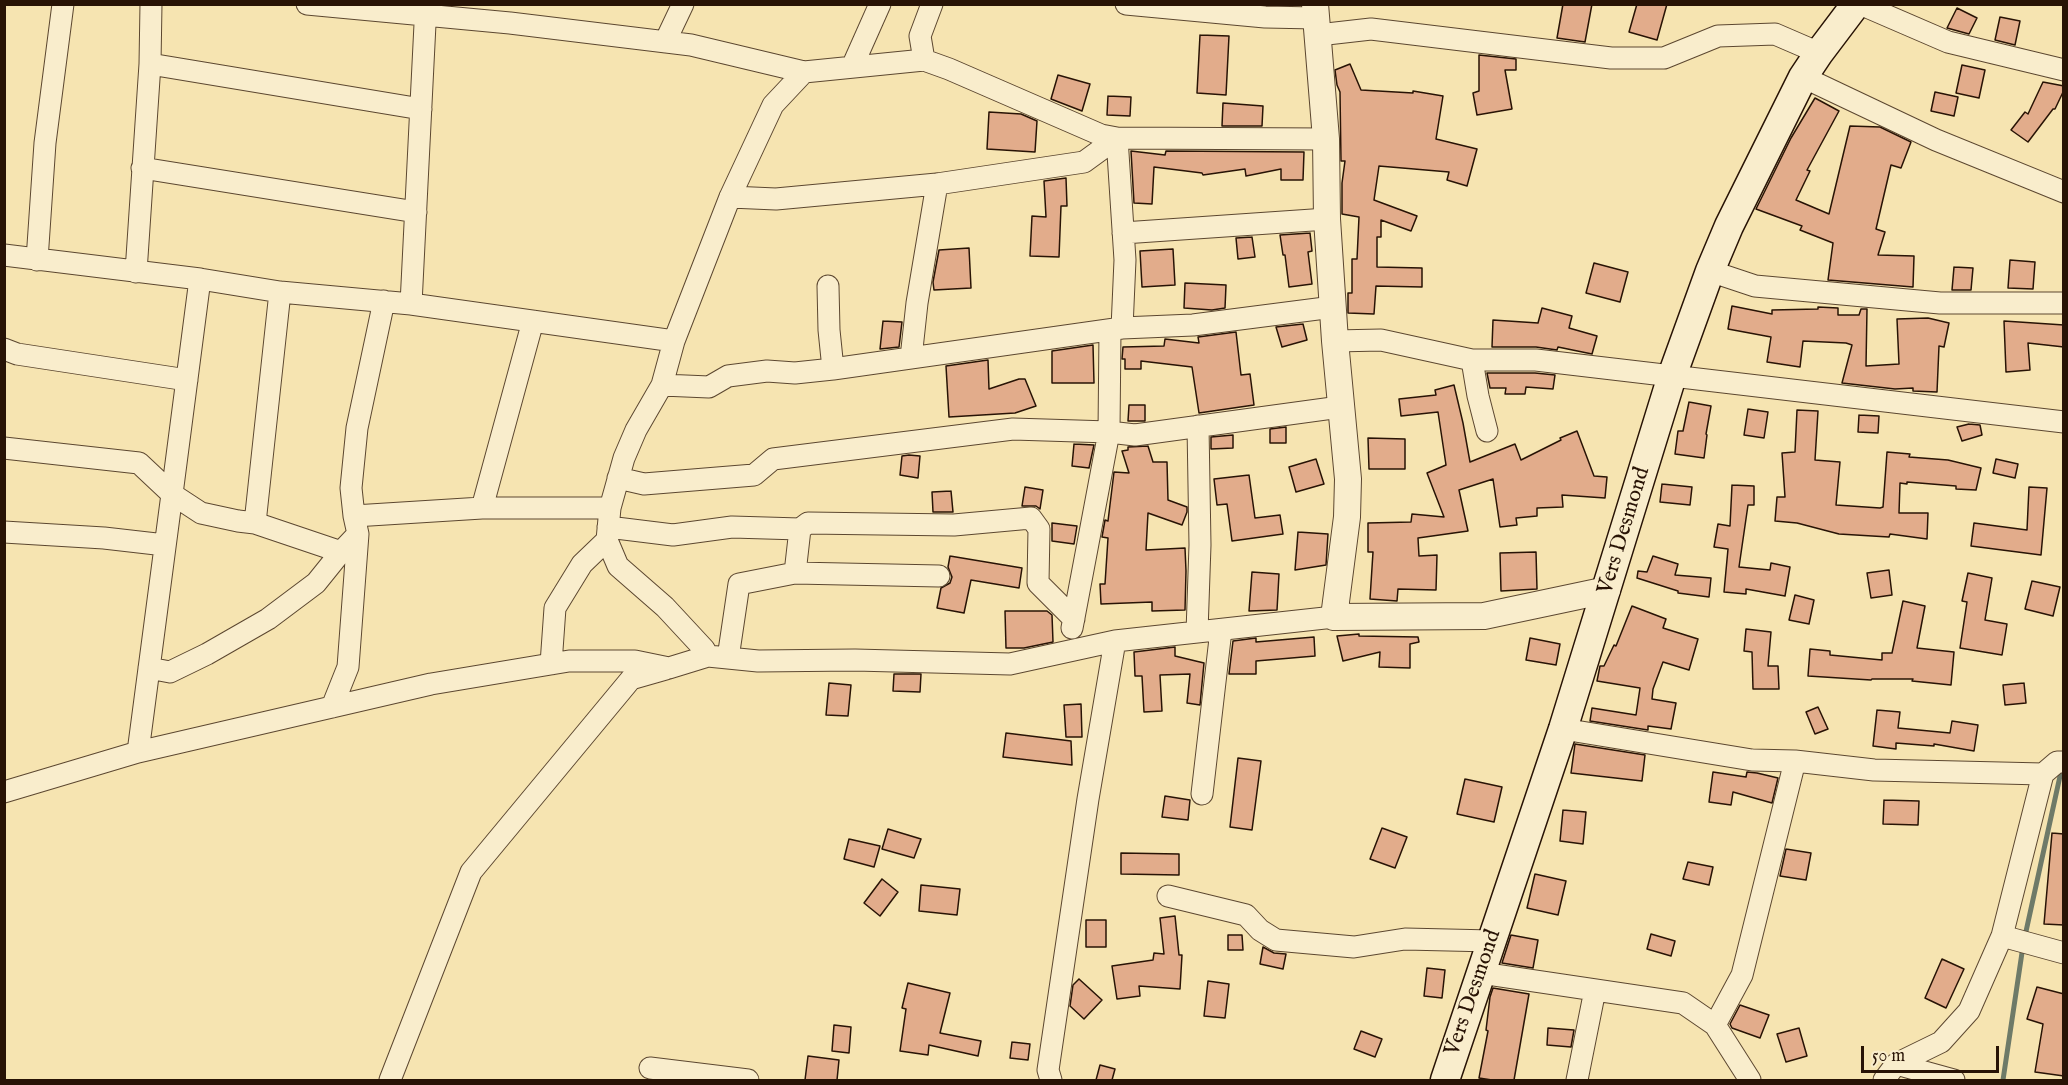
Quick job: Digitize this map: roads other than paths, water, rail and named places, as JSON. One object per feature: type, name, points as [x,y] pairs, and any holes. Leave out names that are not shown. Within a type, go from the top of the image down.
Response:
[{"type":"main road","name":"Vers Desmond","points":[[1445,1080],[1563,729],[1672,376],[1710,271],[1729,226],[1803,77],[1858,4]]},
{"type":"street","points":[[37,260],[45,143],[63,4]]},
{"type":"street","points":[[136,272],[152,4]]},
{"type":"street","points":[[307,4],[508,14],[692,45],[804,72],[924,60],[1101,135],[1117,138],[1326,139]]},
{"type":"street","points":[[665,42],[683,4]]},
{"type":"street","points":[[852,67],[880,4]]},
{"type":"street","points":[[924,60],[920,36],[932,4]]},
{"type":"street","points":[[1126,4],[1265,17],[1316,19],[1371,29],[1611,58],[1664,58],[1718,36],[1775,33],[1819,53]]},
{"type":"street","points":[[1858,4],[1948,42],[2064,70]]},
{"type":"street","points":[[411,304],[426,10]]},
{"type":"street","points":[[1316,19],[1326,139],[1327,219],[1335,341],[1348,479],[1347,507],[1334,617]]},
{"type":"street","points":[[150,64],[421,109]]},
{"type":"street","points":[[551,664],[555,608],[608,525],[624,458],[636,430],[662,385],[674,341],[730,197],[773,105],[804,72]]},
{"type":"street","points":[[1803,77],[1936,140],[2064,192]]},
{"type":"street","points":[[730,197],[776,199],[937,184],[1084,162],[1117,138]]},
{"type":"street","points":[[1068,650],[1109,432],[1116,329],[1125,260],[1117,138]]},
{"type":"street","points":[[142,168],[416,212]]},
{"type":"street","points":[[911,358],[917,303],[937,184]]},
{"type":"street","points":[[1123,233],[1327,219]]},
{"type":"street","points":[[4,255],[200,279],[280,292],[411,304],[674,341]]},
{"type":"street","points":[[1710,271],[1755,286],[1929,302],[2064,303]]},
{"type":"street","points":[[138,752],[200,279]]},
{"type":"street","points":[[828,286],[829,330],[834,369]]},
{"type":"street","points":[[255,523],[280,292]]},
{"type":"street","points":[[333,707],[348,667],[356,525],[351,488],[357,428],[384,301]]},
{"type":"street","points":[[662,385],[709,387],[728,376],[767,371],[795,373],[834,369],[1116,329],[1193,325],[1333,307]]},
{"type":"street","points":[[482,508],[533,321]]},
{"type":"street","points":[[1335,341],[1380,340],[1472,360],[1536,360],[2064,422]]},
{"type":"street","points":[[4,349],[17,354],[187,380]]},
{"type":"street","points":[[1472,360],[1487,430]]},
{"type":"street","points":[[618,478],[644,484],[754,475],[773,459],[1013,429],[1135,435],[1340,407]]},
{"type":"street","points":[[1197,632],[1200,545],[1198,426]]},
{"type":"street","points":[[4,448],[139,463],[172,494],[201,513],[255,523],[341,552]]},
{"type":"street","points":[[356,525],[482,508],[673,535],[732,527],[800,529],[808,523],[954,525],[1031,518],[1039,529],[1038,582],[1074,618]]},
{"type":"street","points":[[149,668],[170,672],[268,620],[316,583],[341,552],[356,525]]},
{"type":"street","points":[[608,525],[618,566],[664,607],[704,650],[718,657]]},
{"type":"street","points":[[795,573],[800,529]]},
{"type":"street","points":[[4,532],[104,538],[165,545]]},
{"type":"street","points":[[718,657],[739,584],[795,573],[939,576]]},
{"type":"street","points":[[390,1080],[471,872],[631,679],[718,657],[758,661],[855,660],[1010,664],[1115,641],[1334,617],[1484,615],[1607,590]]},
{"type":"street","points":[[1202,794],[1221,630]]},
{"type":"street","points":[[1051,1080],[1048,1070],[1088,799],[1115,641]]},
{"type":"street","points":[[4,792],[138,752],[431,684],[569,661],[635,662],[669,668]]},
{"type":"street","points":[[1563,729],[1752,760],[1795,761],[1874,770],[2054,766],[2016,940],[1969,1011],[1941,1042],[1890,1072]]},
{"type":"street","points":[[1715,1025],[1742,975],[1795,761]]},
{"type":"street","points":[[1168,896],[1246,915],[1260,930],[1276,940],[1354,947],[1405,939],[1492,941]]},
{"type":"street","points":[[2016,940],[2064,953]]},
{"type":"street","points":[[1481,973],[1683,1004],[1715,1025],[1750,1080]]},
{"type":"street","points":[[1577,1080],[1595,990]]},
{"type":"street","points":[[650,1068],[725,1079],[748,1080]]},
{"type":"street","points":[[1890,1072],[1954,1080]]},
{"type":"waterway","points":[[2025,936],[2062,767]]},
{"type":"waterway","points":[[2003,1080],[2023,946]]}]
